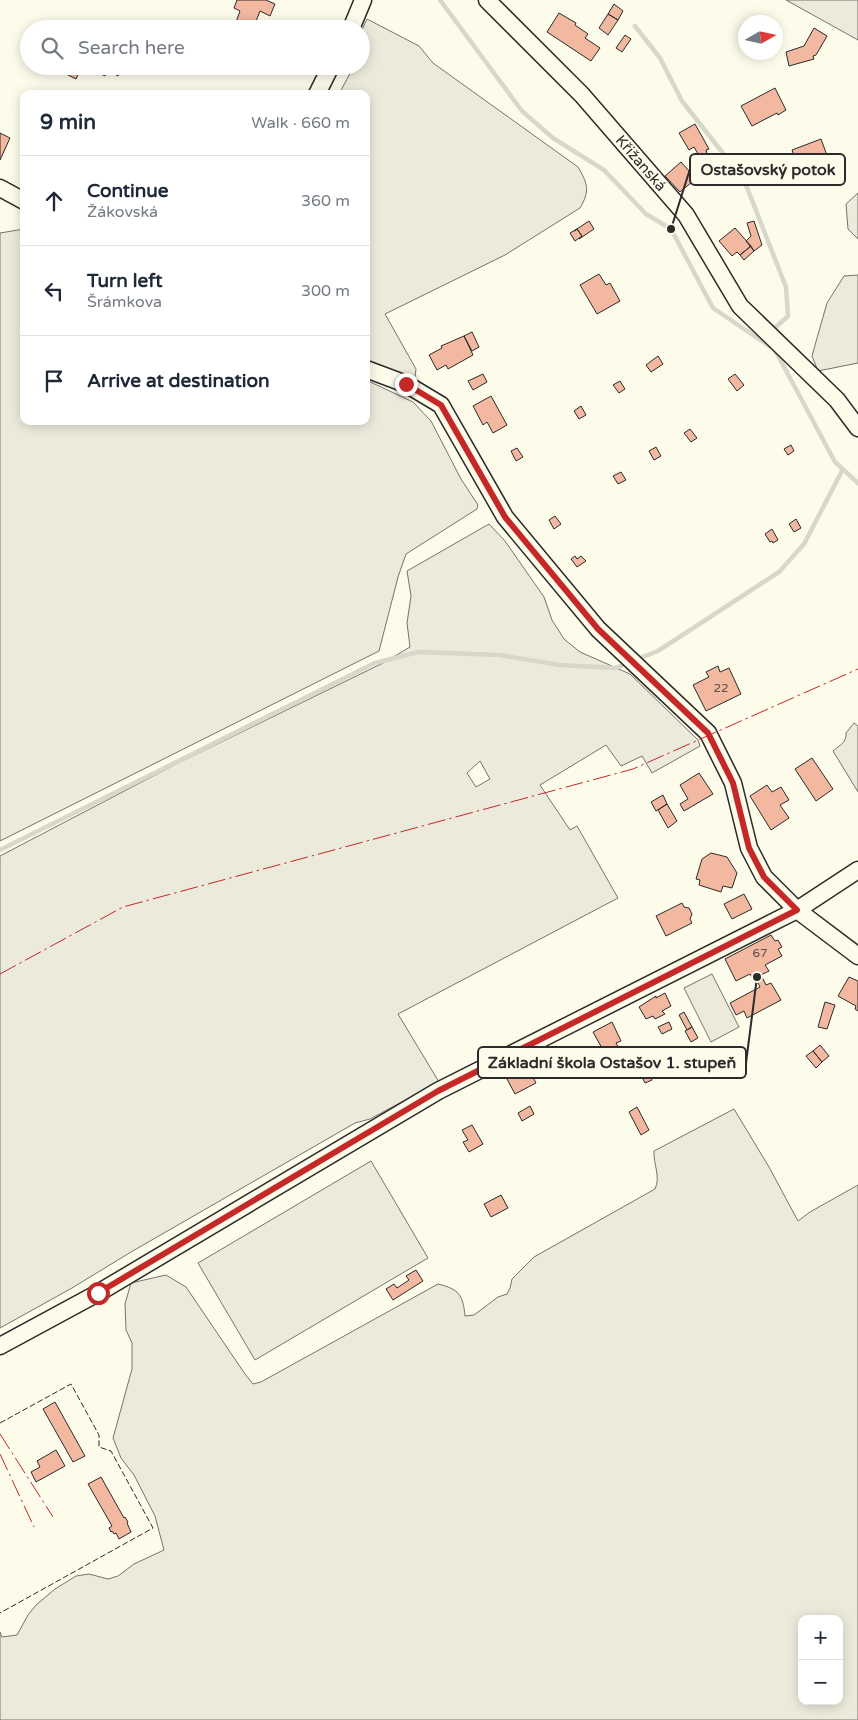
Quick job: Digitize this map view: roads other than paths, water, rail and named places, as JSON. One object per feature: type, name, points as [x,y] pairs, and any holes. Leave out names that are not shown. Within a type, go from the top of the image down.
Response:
[{"type":"street","points":[[355,20],[363,0]]},
{"type":"street","name":"Křižanská","points":[[487,0],[582,95],[686,215],[740,306],[837,400],[858,428]]},
{"type":"street","points":[[319,90],[326,75]]},
{"type":"street","points":[[0,188],[20,199]]},
{"type":"street","points":[[370,370],[406,384],[441,405],[505,517],[598,629],[708,733],[733,783],[749,848],[764,877],[797,910],[858,956]]},
{"type":"street","points":[[0,1346],[98,1293],[438,1091],[797,910],[858,870]]},
{"type":"waterway","points":[[440,0],[522,111],[553,138],[604,170],[646,214],[671,229],[713,308],[775,350],[835,462],[858,483]]},
{"type":"waterway","points":[[635,26],[660,58],[682,101],[744,180],[786,287],[788,316],[775,328]]},
{"type":"waterway","points":[[640,658],[658,651],[779,572],[804,544],[843,469]]},
{"type":"waterway","points":[[0,850],[375,663],[418,652],[499,655],[560,665],[615,668],[623,665]]},
{"type":"place","name":"Ostašovský potok","points":[[671,229]]},
{"type":"place","name":"Základní škola Ostašov 1. stupeň","points":[[757,977]]}]
